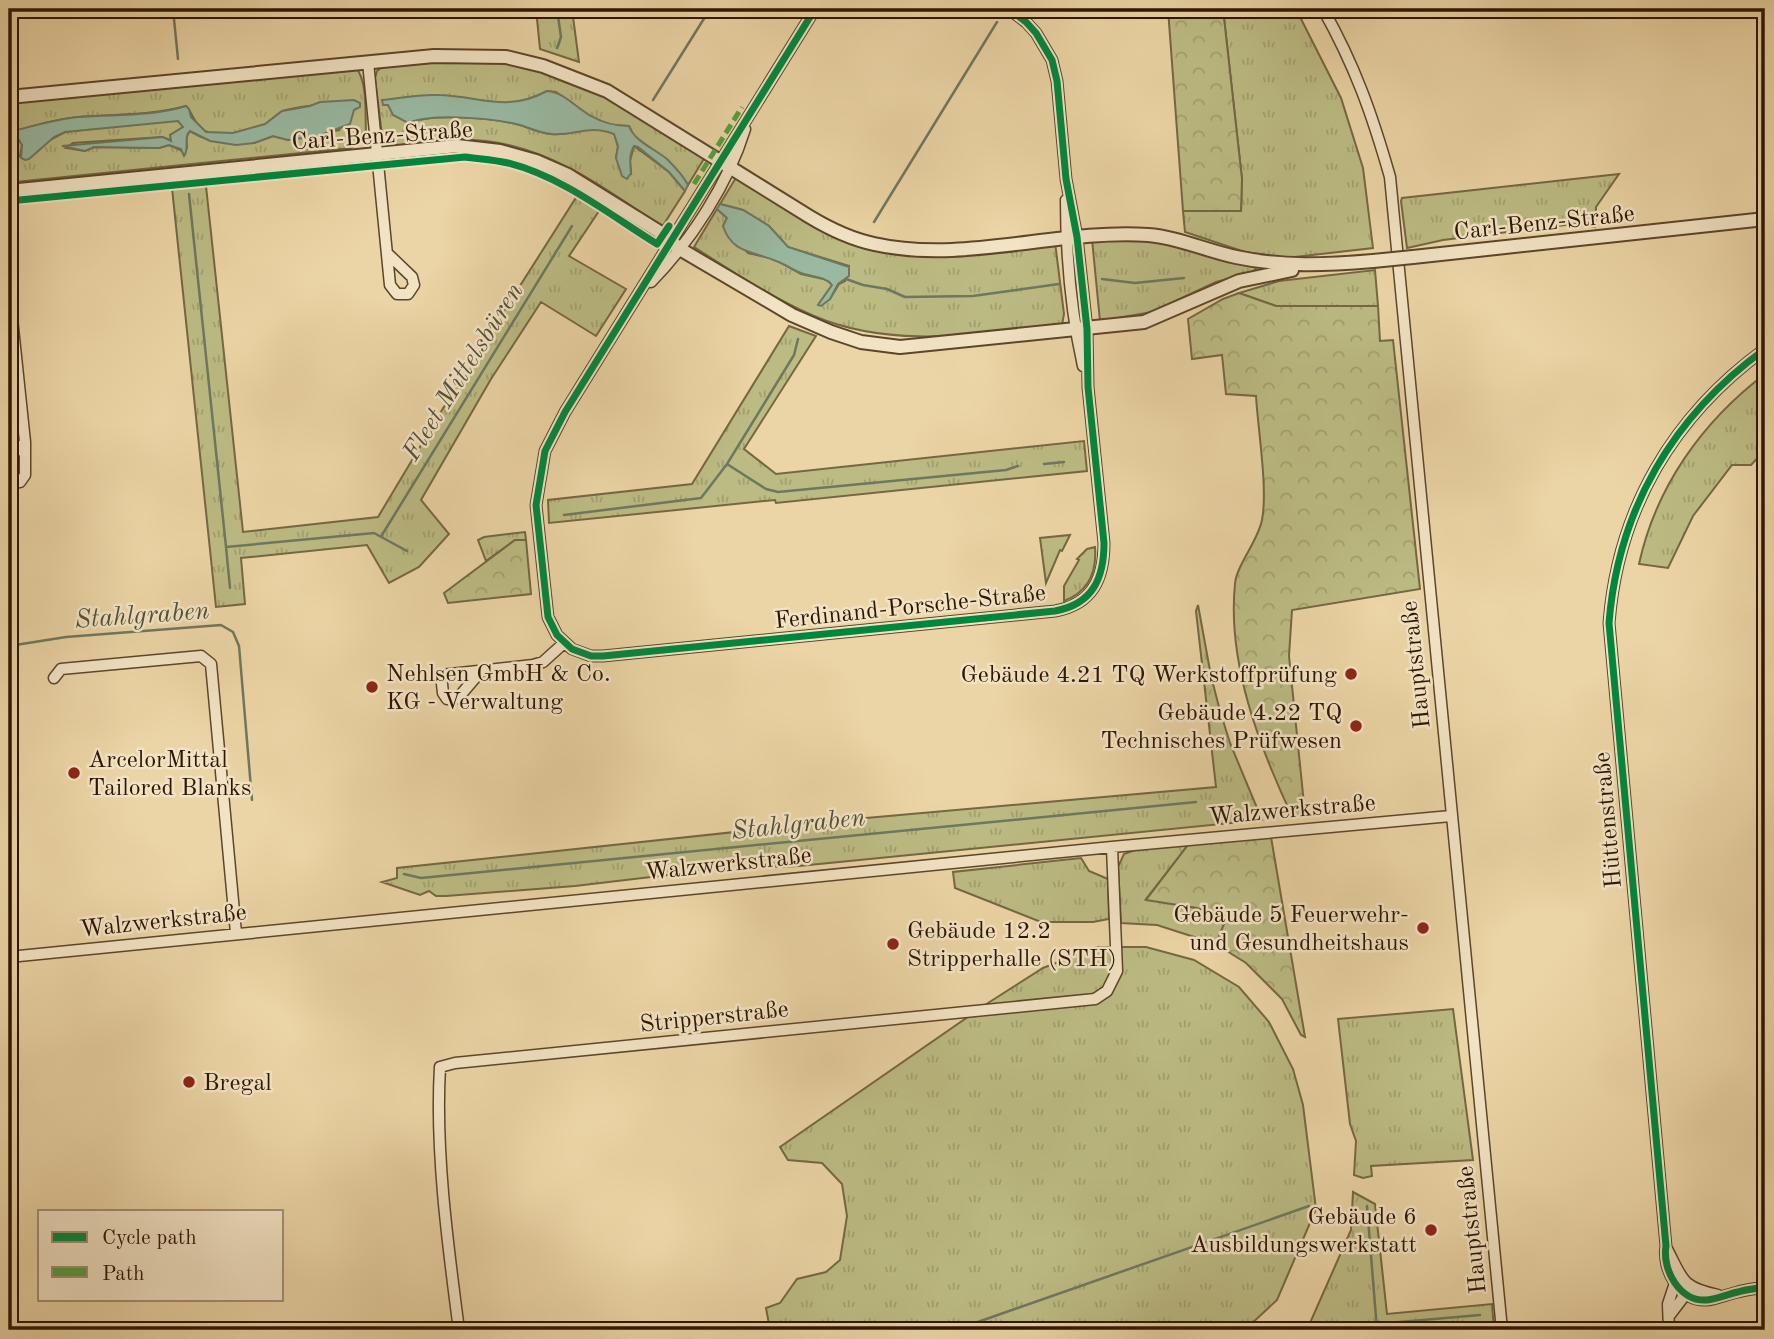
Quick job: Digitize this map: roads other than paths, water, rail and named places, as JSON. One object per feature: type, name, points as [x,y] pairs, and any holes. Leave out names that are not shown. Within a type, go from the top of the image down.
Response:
[{"type":"street","points":[[481,671],[543,662],[564,643],[548,617],[544,593],[536,505],[545,451],[565,412],[638,295],[676,245],[726,164],[749,115],[815,9]]},
{"type":"street","name":"Ferdinand-Porsche-Straße","points":[[564,643],[580,652],[603,656],[1055,611],[1073,606],[1093,589],[1099,580],[1104,562],[1057,81],[1052,60],[1036,33],[1009,9]]},
{"type":"street","name":"Hauptstraße","points":[[1322,9],[1359,80],[1390,177],[1502,1330]]},
{"type":"street","name":"Carl-Benz-Straße","points":[[9,97],[368,62],[462,55],[506,57],[543,66],[607,91],[836,232],[871,244],[930,251],[1118,233],[1153,235],[1234,257],[1278,265],[1327,264],[1765,219]]},
{"type":"street","points":[[368,62],[388,254]]},
{"type":"street","name":"Carl-Benz-Straße","points":[[9,191],[457,146],[500,151],[536,161],[568,175],[767,303],[831,332],[861,342],[900,347],[1081,330],[1144,321],[1239,281],[1327,264]]},
{"type":"street","points":[[9,290],[26,442],[25,475],[20,482],[9,483]]},
{"type":"street","name":"Hüttenstraße","points":[[1681,1286],[1668,1271],[1664,1257],[1666,1246],[1610,646],[1611,596],[1627,527],[1666,452],[1722,384],[1765,349]]},
{"type":"street","points":[[9,459],[26,442]]},
{"type":"street","points":[[54,678],[61,669],[201,656],[211,664],[236,933]]},
{"type":"street","name":"Walzwerkstraße","points":[[9,957],[1112,847],[1451,816]]},
{"type":"street","name":"Stripperstraße","points":[[459,1330],[440,1132],[440,1066],[1095,999],[1107,991],[1117,971],[1112,847]]},
{"type":"street","points":[[1669,1330],[1668,1304],[1681,1286],[1722,1296],[1765,1287]]},
{"type":"waterway","name":"Fleet Mittelsbüren","points":[[173,9],[178,59]]},
{"type":"waterway","name":"Fleet Mittelsbüren","points":[[557,9],[561,37],[557,48]]},
{"type":"waterway","name":"Fleet Mittelsbüren","points":[[653,100],[710,9]]},
{"type":"waterway","name":"Fleet Mittelsbüren","points":[[874,222],[997,22]]},
{"type":"waterway","name":"Fleet Mittelsbüren","points":[[189,194],[226,547],[374,533],[407,551]]},
{"type":"waterway","name":"Fleet Mittelsbüren","points":[[382,535],[572,226]]},
{"type":"waterway","name":"Fleet Mittelsbüren","points":[[1102,279],[1135,283],[1184,278]]},
{"type":"waterway","name":"Fleet Mittelsbüren","points":[[846,279],[887,289],[905,297],[973,296],[1059,284]]},
{"type":"waterway","name":"Fleet Mittelsbüren","points":[[564,515],[701,498],[727,464],[794,355],[798,339]]},
{"type":"waterway","name":"Fleet Mittelsbüren","points":[[1044,464],[1064,462]]},
{"type":"waterway","name":"Fleet Mittelsbüren","points":[[727,464],[766,489],[778,492],[1006,470],[1018,466]]},
{"type":"waterway","name":"Fleet Mittelsbüren","points":[[226,547],[230,588]]},
{"type":"waterway","name":"Stahlgraben","points":[[9,646],[66,637],[221,625],[233,632],[239,646],[252,800]]},
{"type":"waterway","name":"Stahlgraben","points":[[404,874],[421,878],[1196,802]]},
{"type":"waterway","points":[[955,1330],[1309,1206]]},
{"type":"waterway","points":[[1367,1206],[1377,1330]]},
{"type":"waterway","points":[[1377,1324],[1480,1315]]},
{"type":"place","name":"Gebäude 4.21 TQ Werkstoffprüfung","points":[[1351,674]]},
{"type":"place","name":"Nehlsen GmbH & Co. KG - Verwaltung","points":[[372,687]]},
{"type":"place","name":"Gebäude 4.22 TQ Technisches Prüfwesen","points":[[1356,726]]},
{"type":"place","name":"ArcelorMittal Tailored Blanks","points":[[74,773]]},
{"type":"place","name":"Gebäude 5 Feuerwehr- und Gesundheitshaus","points":[[1423,928]]},
{"type":"place","name":"Gebäude 12.2 Stripperhalle (STH)","points":[[893,944]]},
{"type":"place","name":"Bregal","points":[[189,1082]]},
{"type":"place","name":"Gebäude 6 Ausbildungswerkstatt","points":[[1431,1230]]}]
